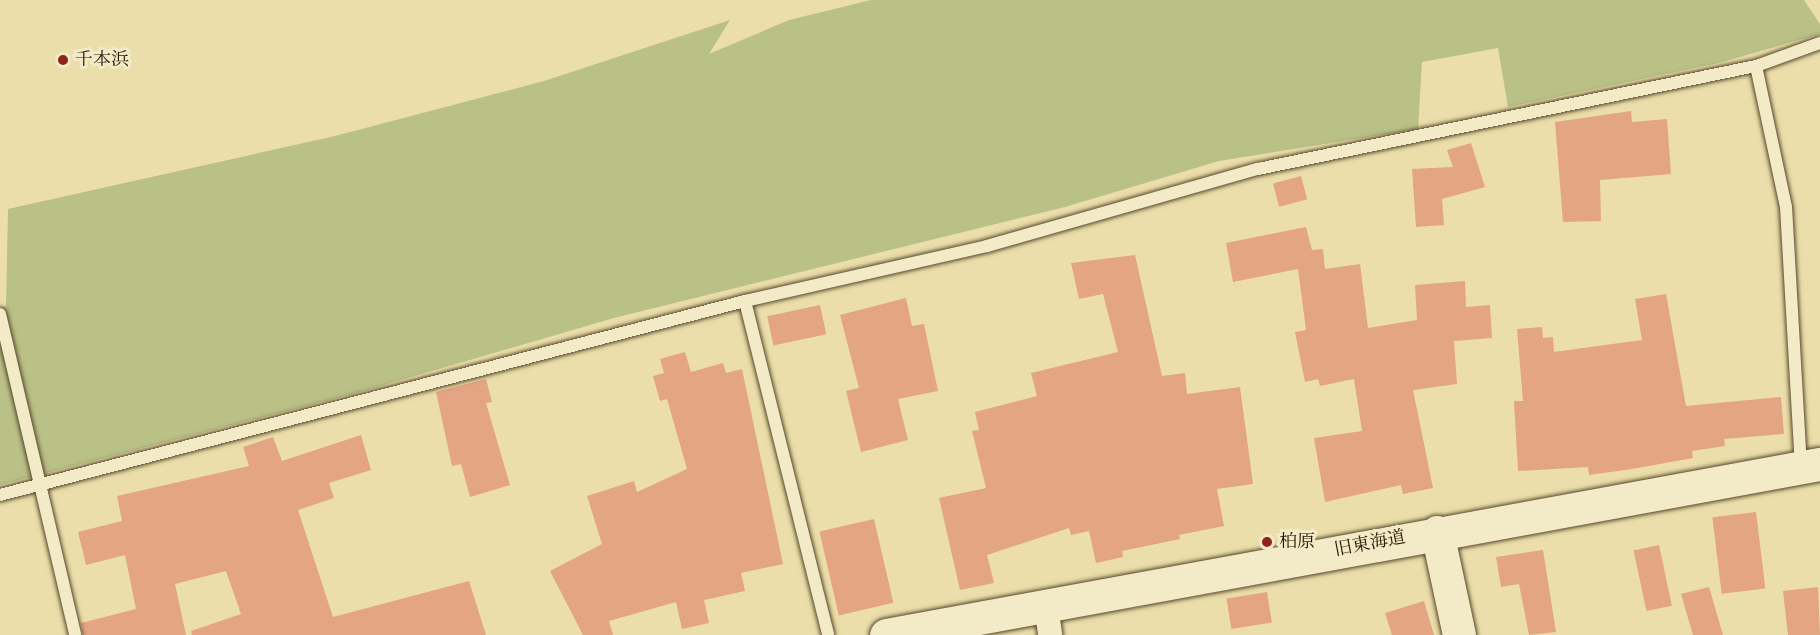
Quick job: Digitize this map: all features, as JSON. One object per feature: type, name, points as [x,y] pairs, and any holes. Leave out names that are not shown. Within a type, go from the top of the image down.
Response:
[{"type":"main road","name":"旧東海道","points":[[886,635],[1048,620],[1437,532],[1811,466]]},
{"type":"main road","points":[[1437,532],[1459,635]]},
{"type":"lane","points":[[0,495],[39,487],[745,301],[987,246],[1258,169],[1756,66],[1820,43]]},
{"type":"lane","points":[[1756,66],[1786,207],[1811,466]]},
{"type":"lane","points":[[745,301],[828,635]]},
{"type":"lane","points":[[0,314],[75,635]]},
{"type":"green space","points":[[871,0],[1804,0],[1820,24],[1820,34],[1719,63],[1508,107],[1498,48],[1422,62],[1418,129],[1219,161],[1065,207],[614,318],[360,392],[0,485],[0,308],[6,306],[8,209],[335,136],[544,81],[730,20],[709,54],[789,20]]},
{"type":"building","points":[[1631,111],[1632,122],[1667,119],[1671,174],[1600,180],[1601,221],[1563,222],[1555,122]]},
{"type":"building","points":[[1471,143],[1485,187],[1442,199],[1444,225],[1416,227],[1412,169],[1453,167],[1447,150]]},
{"type":"building","points":[[1301,176],[1307,199],[1279,207],[1273,184]]},
{"type":"building","points":[[1306,227],[1312,250],[1323,249],[1325,269],[1360,264],[1368,328],[1417,320],[1415,285],[1465,281],[1466,307],[1490,305],[1492,338],[1454,341],[1457,384],[1413,390],[1433,488],[1403,494],[1401,485],[1325,502],[1314,438],[1362,431],[1354,379],[1320,386],[1318,379],[1305,382],[1295,332],[1306,330],[1298,269],[1233,282],[1226,243]]},
{"type":"building","points":[[1135,255],[1162,376],[1185,373],[1187,394],[1240,387],[1253,484],[1217,489],[1224,526],[1179,535],[1180,539],[1122,551],[1123,557],[1096,563],[1089,531],[1071,535],[1069,528],[987,555],[994,583],[960,590],[939,498],[986,488],[972,431],[979,430],[975,412],[1037,396],[1031,373],[1118,352],[1103,294],[1079,299],[1071,263]]},
{"type":"building","points":[[1666,294],[1686,406],[1781,397],[1784,434],[1724,439],[1725,446],[1692,451],[1693,458],[1589,475],[1588,467],[1518,471],[1514,401],[1523,401],[1517,329],[1542,327],[1543,338],[1553,337],[1554,352],[1642,340],[1635,299]]},
{"type":"building","points":[[906,298],[912,326],[924,324],[938,391],[898,399],[908,440],[861,452],[846,391],[859,388],[840,315]]},
{"type":"building","points":[[820,305],[826,334],[773,346],[767,316]]},
{"type":"building","points":[[685,352],[691,372],[723,363],[726,373],[742,369],[783,564],[741,573],[745,591],[704,600],[709,623],[682,629],[676,602],[609,621],[613,635],[583,635],[550,571],[602,544],[587,496],[634,481],[637,492],[687,469],[667,399],[660,401],[653,376],[664,373],[660,359]]},
{"type":"building","points":[[486,379],[492,402],[486,403],[510,485],[470,497],[461,464],[452,466],[436,392]]},
{"type":"building","points":[[361,435],[371,470],[329,483],[334,498],[298,510],[333,617],[469,581],[486,635],[192,635],[191,631],[241,614],[226,571],[175,584],[186,635],[83,635],[81,623],[136,609],[125,555],[86,565],[78,532],[122,521],[117,496],[249,466],[243,447],[273,437],[282,461]]},
{"type":"building","points":[[1756,512],[1765,588],[1722,594],[1712,517]]},
{"type":"building","points":[[874,519],[893,603],[839,615],[819,532]]},
{"type":"building","points":[[1659,545],[1672,606],[1646,611],[1634,550]]},
{"type":"building","points":[[1543,550],[1556,632],[1529,635],[1519,584],[1501,587],[1496,557]]},
{"type":"building","points":[[1709,587],[1723,635],[1693,635],[1681,594]]},
{"type":"building","points":[[1818,587],[1820,635],[1788,635],[1783,591]]},
{"type":"building","points":[[1267,592],[1272,623],[1231,629],[1227,598]]},
{"type":"building","points":[[1424,601],[1434,635],[1392,635],[1385,613]]},
{"type":"place","name":"千本浜","points":[[63,60]]},
{"type":"place","name":"柏原","points":[[1267,542]]}]
